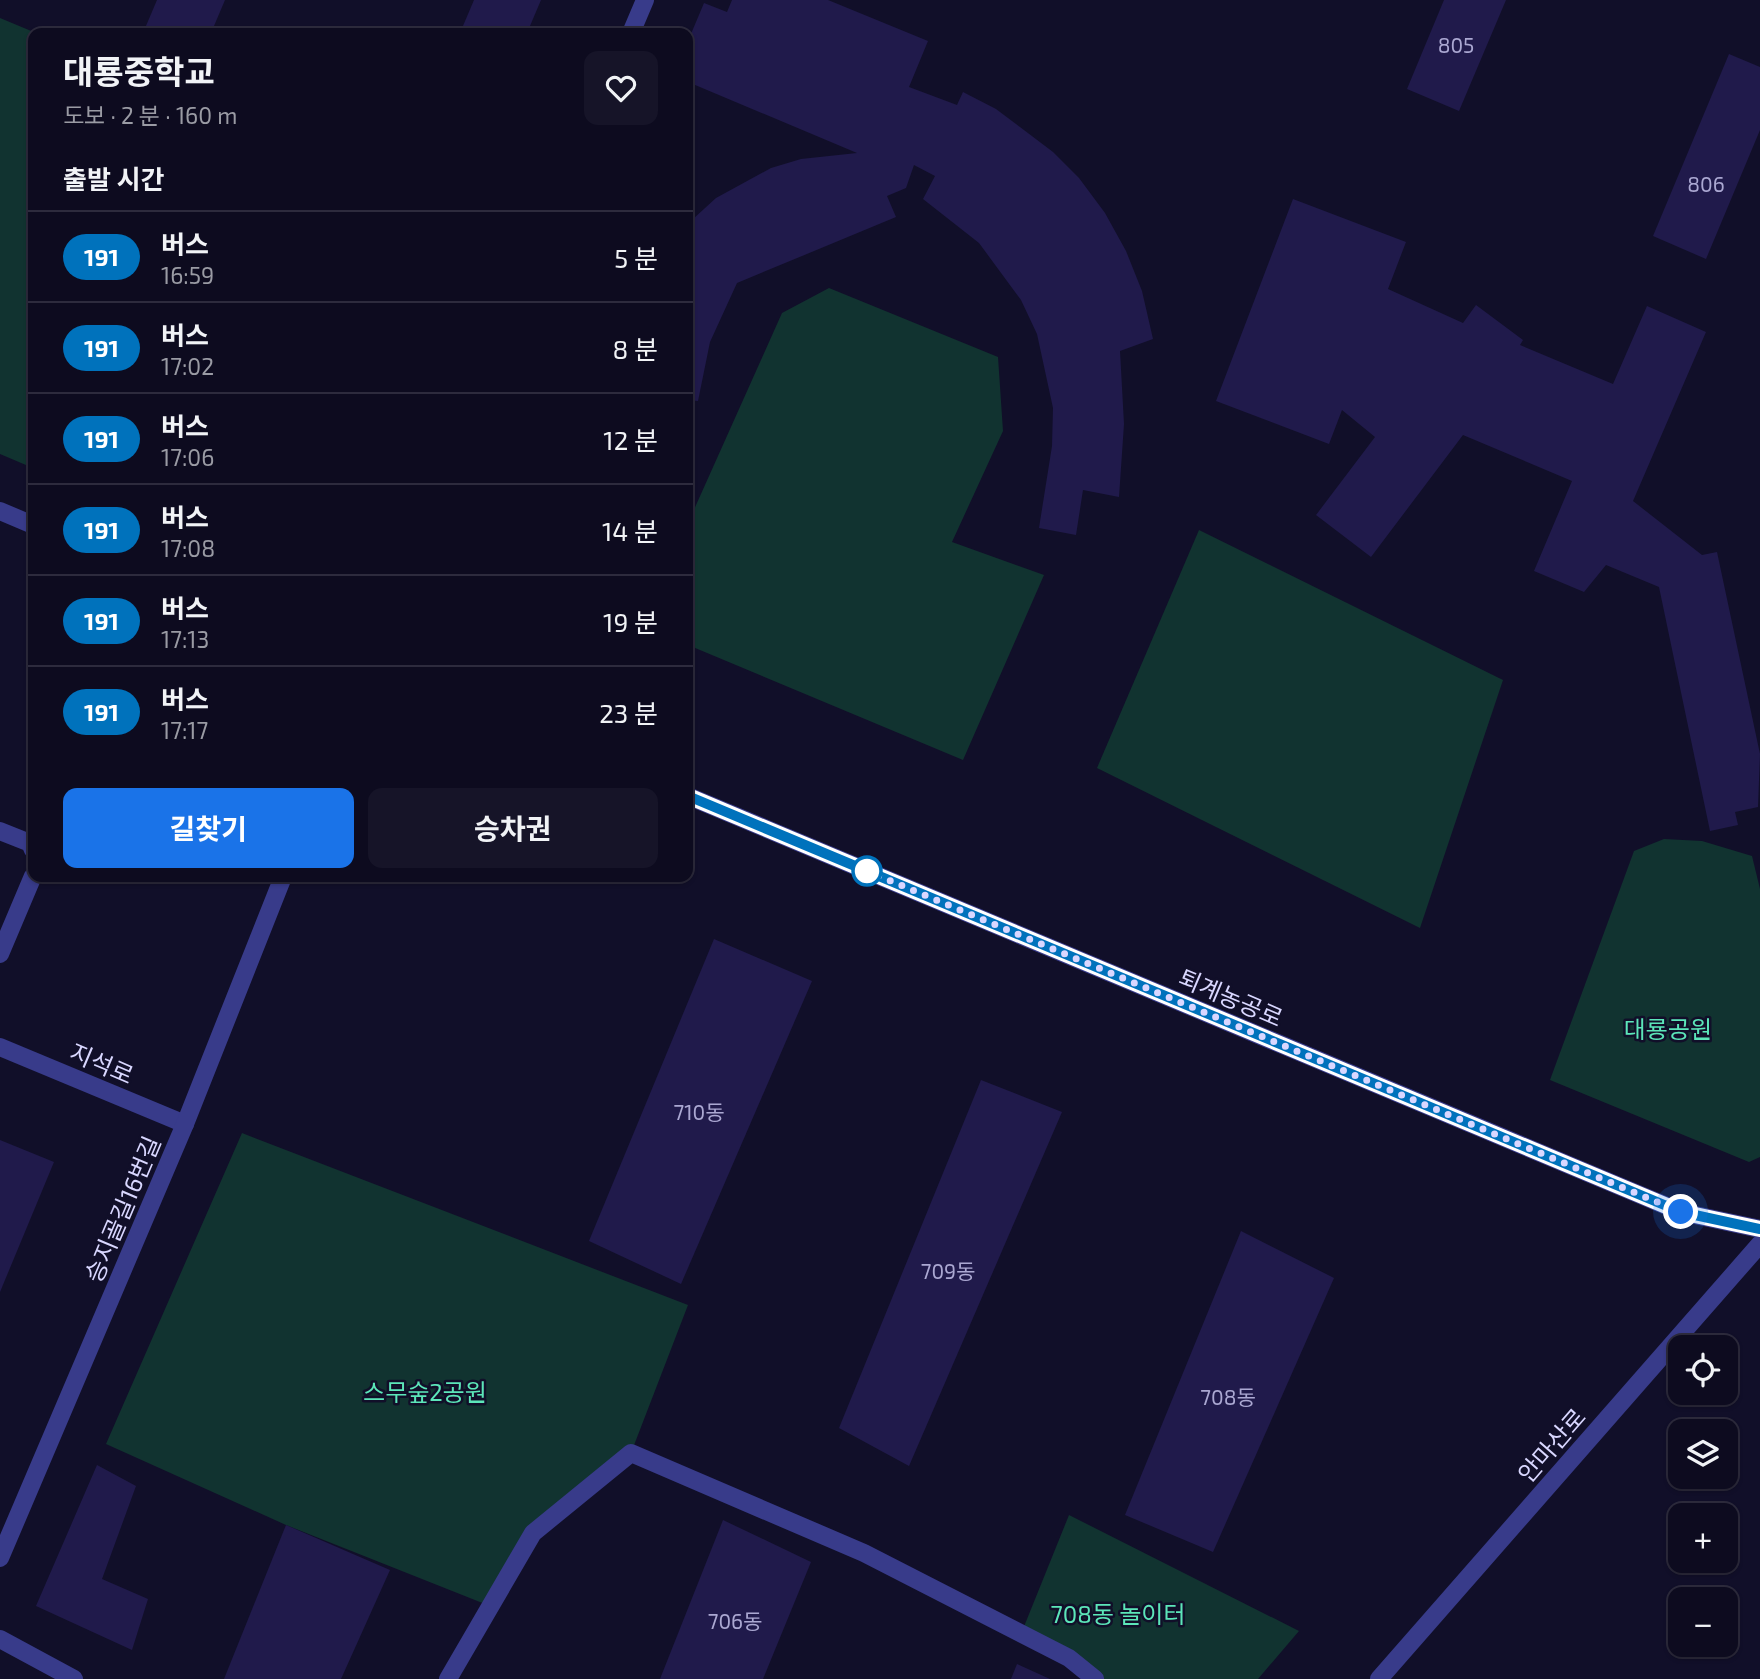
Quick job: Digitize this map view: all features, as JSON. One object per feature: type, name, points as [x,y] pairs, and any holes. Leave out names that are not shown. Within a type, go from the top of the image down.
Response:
[{"type":"street","points":[[633,28],[645,0]]},
{"type":"street","points":[[0,511],[28,523]]},
{"type":"street","name":"퇴계농공로","points":[[693,798],[1681,1212],[1760,1229]]},
{"type":"street","points":[[0,831],[28,842]]},
{"type":"street","points":[[0,954],[30,882]]},
{"type":"street","name":"승지골길16번길","points":[[0,1558],[185,1124],[281,882]]},
{"type":"street","name":"지석로","points":[[0,1047],[185,1124]]},
{"type":"street","name":"안마산로","points":[[1379,1679],[1760,1244]]},
{"type":"street","points":[[448,1679],[533,1533],[631,1453],[864,1553],[1069,1658],[1095,1679]]},
{"type":"street","points":[[0,1639],[74,1679]]},
{"type":"green space","points":[[0,18],[28,30],[28,466],[0,454]]},
{"type":"green space","points":[[829,288],[998,357],[1003,431],[952,542],[1044,575],[963,760],[693,647],[693,512],[782,313]]},
{"type":"green space","points":[[1199,530],[1503,680],[1420,928],[1097,768]]},
{"type":"green space","name":"대룡공원","points":[[1664,839],[1702,841],[1752,856],[1760,889],[1760,1157],[1749,1162],[1550,1080],[1634,851]]},
{"type":"green space","name":"스무숲2공원","points":[[242,1133],[688,1305],[631,1453],[533,1533],[490,1606],[286,1525],[106,1444]]},
{"type":"green space","name":"708동 놀이터","points":[[1069,1515],[1299,1631],[1258,1679],[1095,1679],[1021,1634]]},
{"type":"building","points":[[157,0],[225,0],[213,28],[145,28]]},
{"type":"building","points":[[474,0],[541,0],[529,28],[462,28]]},
{"type":"building","points":[[732,0],[828,0],[928,41],[909,87],[957,105],[963,92],[996,109],[1053,152],[1079,178],[1105,213],[1126,251],[1142,291],[1153,339],[1120,351],[1124,424],[1119,497],[1083,490],[1076,535],[1039,528],[1052,446],[1053,408],[1037,334],[1021,300],[979,243],[923,199],[935,176],[914,165],[906,188],[887,196],[896,217],[737,283],[710,342],[698,401],[693,400],[693,219],[716,198],[771,168],[801,159],[857,153],[693,84],[693,29],[704,3],[727,12]]},
{"type":"building","points":[[1444,0],[1506,0],[1459,111],[1407,89]]},
{"type":"building","points":[[1729,54],[1760,67],[1760,130],[1706,259],[1653,236]]},
{"type":"building","points":[[1293,199],[1406,242],[1388,289],[1463,323],[1476,305],[1523,340],[1520,345],[1613,384],[1647,306],[1706,332],[1633,501],[1702,555],[1717,552],[1760,754],[1758,807],[1735,812],[1738,825],[1710,831],[1659,587],[1606,565],[1584,592],[1534,571],[1572,481],[1463,435],[1371,557],[1316,515],[1375,437],[1342,410],[1329,444],[1216,401]]},
{"type":"building","points":[[714,939],[812,981],[681,1284],[589,1241]]},
{"type":"building","points":[[981,1080],[1062,1112],[909,1466],[839,1428]]},
{"type":"building","points":[[0,1140],[54,1162],[0,1292]]},
{"type":"building","points":[[1241,1231],[1334,1278],[1213,1552],[1125,1515]]},
{"type":"building","points":[[97,1465],[136,1486],[102,1579],[148,1599],[132,1650],[36,1606]]},
{"type":"building","points":[[723,1520],[811,1562],[763,1679],[660,1679]]},
{"type":"building","points":[[286,1525],[390,1570],[341,1679],[224,1679]]},
{"type":"building","points":[[1017,1664],[1050,1679],[1011,1679]]},
{"type":"bus line","name":"191","points":[[693,798],[1681,1212],[1760,1229]]},
{"type":"route","points":[[867,871],[1681,1212]]}]
